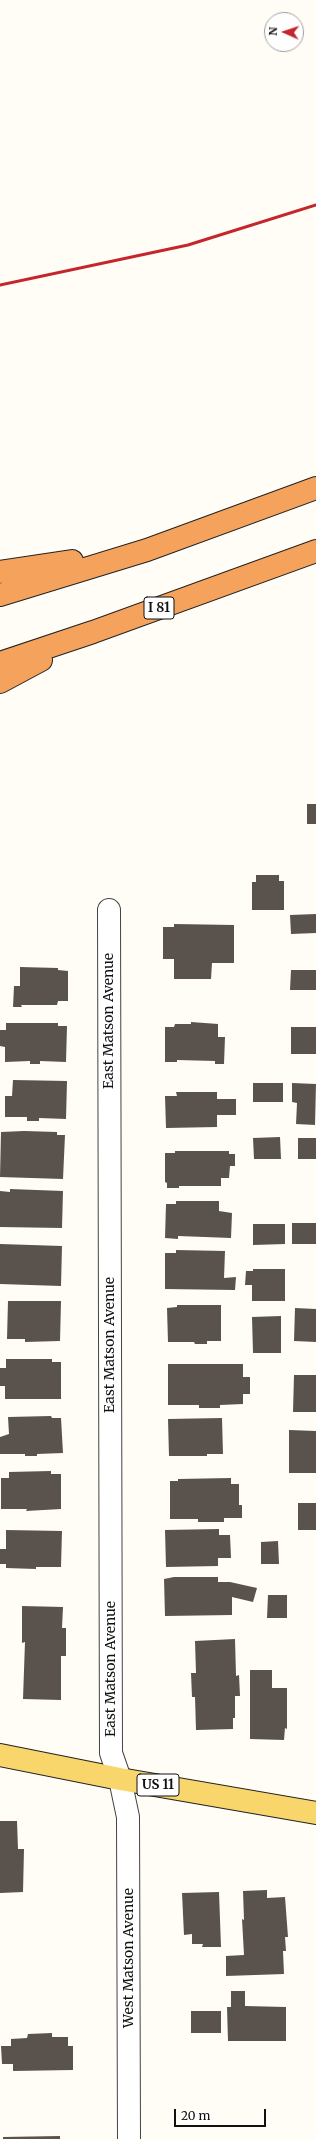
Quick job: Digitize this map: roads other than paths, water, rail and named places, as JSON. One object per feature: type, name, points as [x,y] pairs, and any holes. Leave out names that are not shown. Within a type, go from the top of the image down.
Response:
[{"type":"highway","points":[[0,595],[147,550],[316,488]]},
{"type":"highway","points":[[0,572],[147,550]]},
{"type":"highway","name":"I 81","points":[[0,663],[93,632],[316,551]]},
{"type":"highway","points":[[0,682],[93,632]]},
{"type":"main road","name":"US 11","points":[[0,1755],[120,1779],[316,1813]]},
{"type":"street","name":"East Matson Avenue","points":[[109,910],[111,1753],[120,1779]]},
{"type":"street","name":"West Matson Avenue","points":[[120,1779],[129,1823],[129,2139]]},
{"type":"railway","points":[[0,285],[188,245],[316,205]]}]
